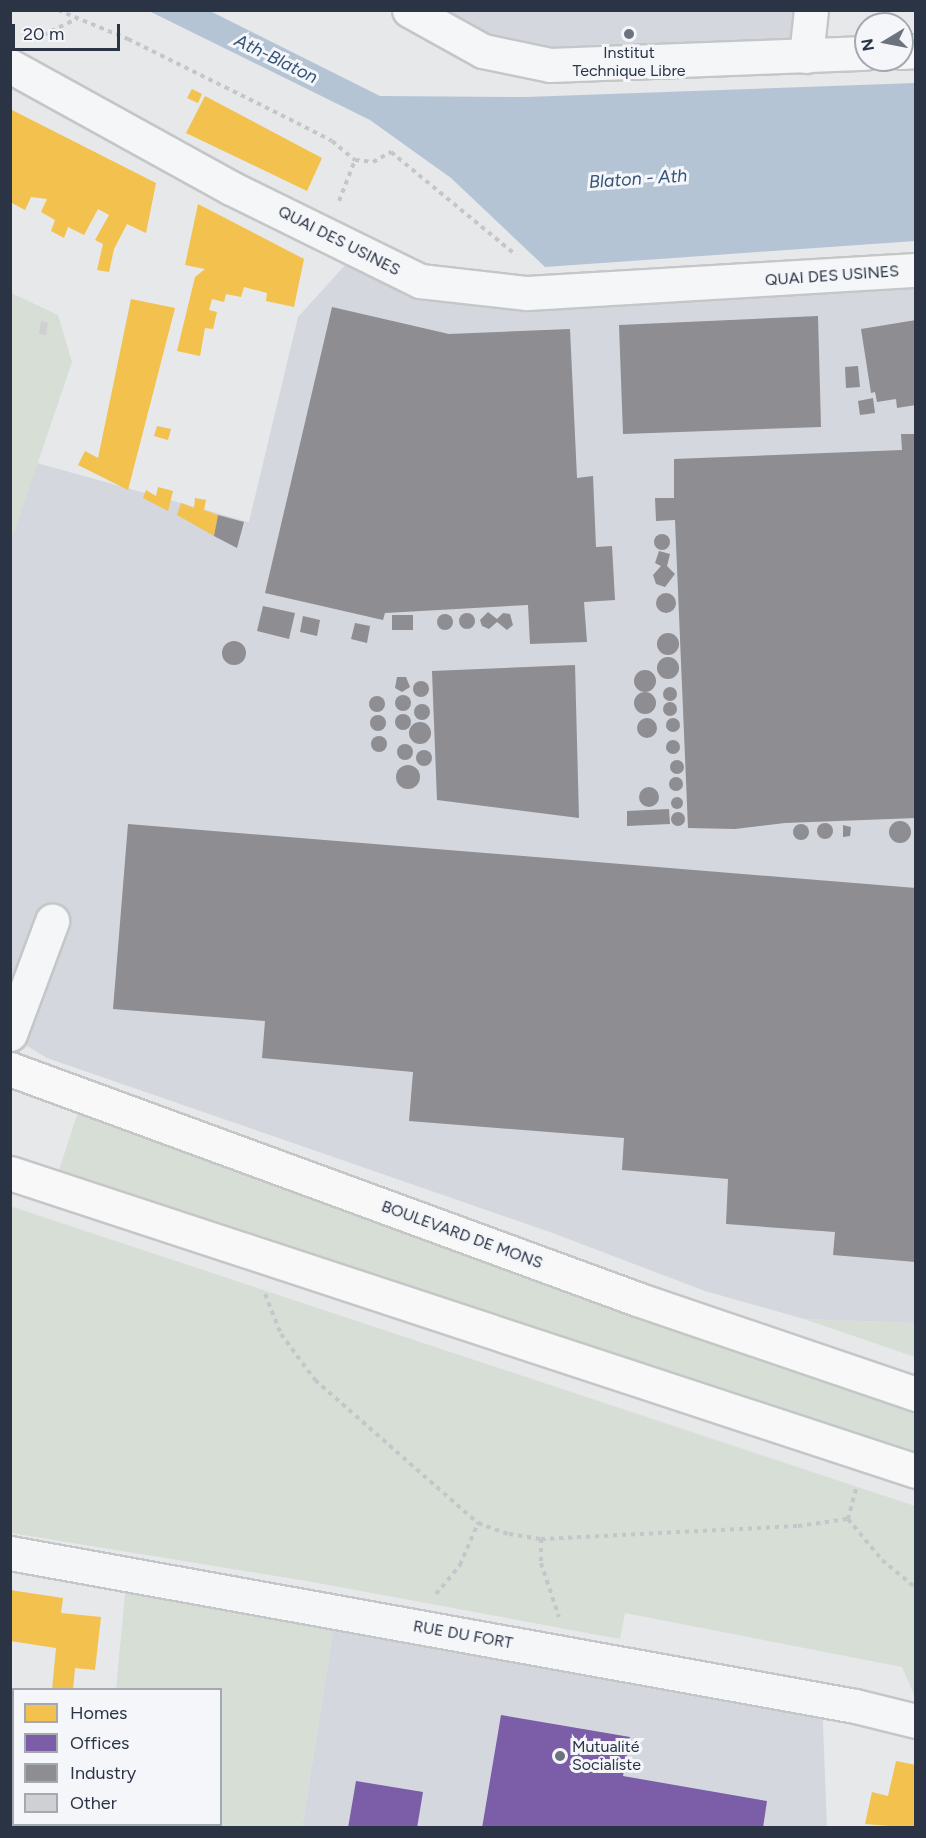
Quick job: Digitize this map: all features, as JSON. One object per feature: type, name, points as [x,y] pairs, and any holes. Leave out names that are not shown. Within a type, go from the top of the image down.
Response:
[{"type":"main road","name":"BOULEVARD DE MONS","points":[[10,1068],[637,1299],[915,1394]]},
{"type":"main road","points":[[10,1173],[915,1471]]},
{"type":"street","points":[[409,10],[483,51],[550,65],[854,54]]},
{"type":"street","points":[[806,56],[811,10]]},
{"type":"street","name":"QUAI DES USINES","points":[[20,54],[231,188],[326,233],[387,268],[420,281],[527,293],[915,270]]},
{"type":"street","points":[[10,1034],[52,921]]},
{"type":"street","name":"RUE DU FORT","points":[[10,1553],[855,1706],[915,1720]]},
{"type":"path","points":[[58,10],[128,39],[297,123],[332,141],[355,160],[373,162],[391,152],[517,256],[527,293]]},
{"type":"path","points":[[20,54],[76,19]]},
{"type":"path","points":[[326,233],[355,160]]},
{"type":"path","points":[[264,1257],[262,1281],[268,1306],[281,1334],[315,1380],[478,1523],[509,1534],[541,1539],[798,1526],[848,1519]]},
{"type":"path","points":[[848,1519],[866,1456]]},
{"type":"path","points":[[848,1519],[882,1560],[915,1587]]},
{"type":"path","points":[[405,1624],[460,1565],[478,1523]]},
{"type":"path","points":[[541,1539],[541,1563],[546,1585],[577,1655]]},
{"type":"shaded area","name":"Institut Technique Libre","points":[[404,11],[811,11],[806,56],[588,65]]},
{"type":"shaded area","points":[[357,252],[420,281],[915,270],[915,1323],[804,1319],[705,1291],[550,1232],[47,1058],[11,1036],[10,542],[37,463],[249,522],[298,317]]},
{"type":"shaded area","points":[[11,293],[58,315],[72,362],[11,542]]},
{"type":"shaded area","points":[[79,1109],[915,1408],[915,1456],[58,1173]]},
{"type":"shaded area","points":[[10,1206],[915,1506],[915,1697],[902,1667],[625,1613],[620,1639],[307,1581],[11,1533]]},
{"type":"shaded area","points":[[804,1319],[915,1323],[915,1357]]},
{"type":"shaded area","points":[[127,1574],[336,1612],[302,1827],[102,1828],[222,1826],[222,1688],[116,1688]]},
{"type":"shaded area","points":[[336,1612],[822,1700],[827,1827],[302,1828]]},
{"type":"water","points":[[149,11],[210,11],[380,96],[526,97],[915,83],[915,241],[545,267],[451,178],[370,120]]},
{"type":"building: Homes","points":[[192,89],[202,94],[198,103],[187,98]]},
{"type":"building: Homes","points":[[205,96],[322,158],[307,191],[186,133]]},
{"type":"building: Homes","points":[[10,109],[156,183],[146,233],[127,224],[114,249],[109,272],[97,270],[103,244],[95,240],[109,215],[98,209],[84,235],[68,227],[64,238],[51,231],[55,220],[41,212],[47,199],[31,197],[25,210],[10,202]]},
{"type":"building: Homes","points":[[198,204],[304,259],[294,307],[266,301],[267,293],[244,287],[241,297],[226,294],[224,302],[212,299],[209,310],[217,312],[213,329],[205,328],[200,356],[177,351],[195,277],[205,269],[185,265]]},
{"type":"building: Homes","points":[[131,299],[175,308],[128,490],[78,465],[85,451],[98,458]]},
{"type":"building: Homes","points":[[157,426],[171,429],[168,440],[154,436]]},
{"type":"building: Homes","points":[[158,487],[173,491],[168,511],[143,498],[146,490],[156,496]]},
{"type":"building: Homes","points":[[195,498],[206,500],[204,510],[218,515],[214,536],[177,515],[181,503],[194,508]]},
{"type":"building: Homes","points":[[10,1590],[63,1598],[61,1613],[101,1617],[95,1670],[75,1668],[73,1688],[52,1688],[56,1648],[10,1641]]},
{"type":"building: Homes","points":[[896,1761],[916,1765],[916,1828],[865,1824],[872,1792],[888,1796]]},
{"type":"building: Offices","name":"Mutualité Socialiste","points":[[501,1715],[630,1737],[623,1776],[767,1801],[763,1828],[482,1828]]},
{"type":"building: Offices","points":[[356,1781],[423,1792],[417,1828],[348,1828]]},
{"type":"building: Industry","points":[[332,307],[449,334],[570,329],[577,478],[593,476],[596,547],[612,546],[615,600],[584,602],[587,642],[530,644],[528,605],[385,613],[383,620],[265,593]]},
{"type":"building: Industry","points":[[818,316],[821,427],[623,434],[619,325]]},
{"type":"building: Industry","points":[[916,320],[916,405],[897,408],[896,399],[877,402],[875,392],[871,393],[861,329]]},
{"type":"building: Industry","points":[[858,366],[860,387],[846,388],[845,367]]},
{"type":"building: Industry","points":[[873,398],[875,413],[860,415],[858,401]]},
{"type":"building: Industry","points":[[901,434],[916,434],[916,818],[785,823],[735,829],[688,828],[675,520],[656,521],[655,498],[674,498],[674,459],[902,450]]},
{"type":"building: Industry","points":[[218,515],[244,522],[237,548],[214,536]]},
{"type":"building: Industry","points":[[662,534],[668,536],[670,542],[668,548],[662,550],[656,548],[654,542],[656,536]]},
{"type":"building: Industry","points":[[659,551],[670,554],[667,566],[675,574],[665,587],[656,584],[653,575],[661,566],[655,563]]},
{"type":"building: Industry","points":[[666,593],[673,596],[676,603],[673,610],[666,613],[659,610],[656,603],[659,596]]},
{"type":"building: Industry","points":[[263,606],[295,613],[289,639],[257,631]]},
{"type":"building: Industry","points":[[488,612],[497,619],[503,613],[510,614],[513,625],[507,630],[497,622],[489,629],[482,626],[480,620]]},
{"type":"building: Industry","points":[[467,613],[473,615],[475,621],[473,627],[467,629],[461,627],[459,621],[461,615]]},
{"type":"building: Industry","points":[[445,614],[453,622],[445,630],[437,622]]},
{"type":"building: Industry","points":[[392,615],[413,615],[413,630],[392,630]]},
{"type":"building: Industry","points":[[303,616],[320,620],[317,636],[300,632]]},
{"type":"building: Industry","points":[[355,623],[370,626],[367,643],[351,639]]},
{"type":"building: Industry","points":[[668,633],[676,636],[679,644],[676,652],[668,655],[660,652],[657,644],[660,636]]},
{"type":"building: Industry","points":[[234,641],[242,645],[246,653],[242,661],[234,665],[226,661],[222,653],[226,645]]},
{"type":"building: Industry","points":[[668,657],[676,660],[679,668],[676,676],[668,679],[660,676],[657,668],[660,660]]},
{"type":"building: Industry","points":[[575,665],[579,818],[437,800],[432,671]]},
{"type":"building: Industry","points":[[645,670],[655,677],[656,681],[649,691],[645,692],[635,685],[634,681],[641,671]]},
{"type":"building: Industry","points":[[397,677],[406,677],[410,687],[402,692],[395,688]]},
{"type":"building: Industry","points":[[421,681],[427,683],[429,689],[427,695],[421,697],[415,695],[413,689],[415,683]]},
{"type":"building: Industry","points":[[670,687],[675,689],[677,694],[675,699],[670,701],[665,699],[663,694],[665,689]]},
{"type":"building: Industry","points":[[645,692],[655,699],[656,703],[649,713],[645,714],[635,707],[634,703],[641,693]]},
{"type":"building: Industry","points":[[403,695],[409,697],[411,703],[409,709],[403,711],[397,709],[395,703],[397,697]]},
{"type":"building: Industry","points":[[377,696],[383,698],[385,704],[383,710],[377,712],[371,710],[369,704],[371,698]]},
{"type":"building: Industry","points":[[670,702],[675,704],[677,709],[675,714],[670,716],[665,714],[663,709],[665,704]]},
{"type":"building: Industry","points":[[419,704],[425,704],[430,712],[428,718],[419,720],[414,715],[414,709]]},
{"type":"building: Industry","points":[[403,714],[411,722],[403,730],[395,722]]},
{"type":"building: Industry","points":[[378,715],[384,717],[386,723],[384,729],[378,731],[372,729],[370,723],[372,717]]},
{"type":"building: Industry","points":[[647,718],[654,721],[657,728],[654,735],[647,738],[640,735],[637,728],[640,721]]},
{"type":"building: Industry","points":[[670,718],[676,718],[680,725],[676,732],[670,732],[666,728],[666,722]]},
{"type":"building: Industry","points":[[420,722],[428,725],[431,733],[428,741],[420,744],[412,741],[409,733],[412,725]]},
{"type":"building: Industry","points":[[379,736],[385,738],[387,744],[385,750],[379,752],[373,750],[371,744],[373,738]]},
{"type":"building: Industry","points":[[673,740],[678,742],[680,747],[678,752],[673,754],[668,752],[666,747],[668,742]]},
{"type":"building: Industry","points":[[405,744],[411,746],[413,752],[411,758],[405,760],[399,758],[397,752],[399,746]]},
{"type":"building: Industry","points":[[424,750],[430,752],[432,758],[430,764],[424,766],[418,764],[416,758],[418,752]]},
{"type":"building: Industry","points":[[674,760],[680,760],[684,767],[680,774],[674,774],[670,770],[670,764]]},
{"type":"building: Industry","points":[[408,765],[413,766],[419,772],[419,782],[413,788],[408,789],[403,788],[397,782],[396,777],[397,772],[403,766]]},
{"type":"building: Industry","points":[[673,777],[679,777],[683,784],[679,791],[673,791],[669,787],[669,781]]},
{"type":"building: Industry","points":[[645,787],[653,787],[659,793],[659,801],[653,807],[645,807],[639,801],[639,793]]},
{"type":"building: Industry","points":[[679,797],[682,798],[682,808],[675,809],[672,808],[671,801],[672,798]]},
{"type":"building: Industry","points":[[669,809],[670,824],[627,826],[627,811]]},
{"type":"building: Industry","points":[[678,812],[683,814],[685,819],[683,824],[678,826],[673,824],[671,819],[673,814]]},
{"type":"building: Industry","points":[[900,821],[910,828],[911,832],[904,842],[900,843],[890,836],[889,832],[896,822]]},
{"type":"building: Industry","points":[[825,823],[831,825],[833,831],[831,837],[825,839],[819,837],[817,831],[819,825]]},
{"type":"building: Industry","points":[[128,824],[916,888],[916,1262],[833,1255],[835,1232],[726,1224],[728,1179],[622,1170],[624,1138],[409,1121],[413,1072],[262,1058],[265,1021],[113,1009]]},
{"type":"building: Industry","points":[[801,824],[807,826],[809,832],[807,838],[801,840],[795,838],[793,832],[795,826]]},
{"type":"building: Industry","points":[[843,825],[851,827],[850,836],[843,837]]},
{"type":"building: Other","points":[[41,321],[48,323],[46,335],[39,334]]},
{"type":"place","name":"Institut Technique Libre","points":[[629,34]]},
{"type":"place","name":"Mutualité Socialiste","points":[[560,1756]]},
{"type":"water label","name":"Ath-Blaton","points":[[276,59]]},
{"type":"water label","name":"Blaton - Ath","points":[[638,179]]}]
